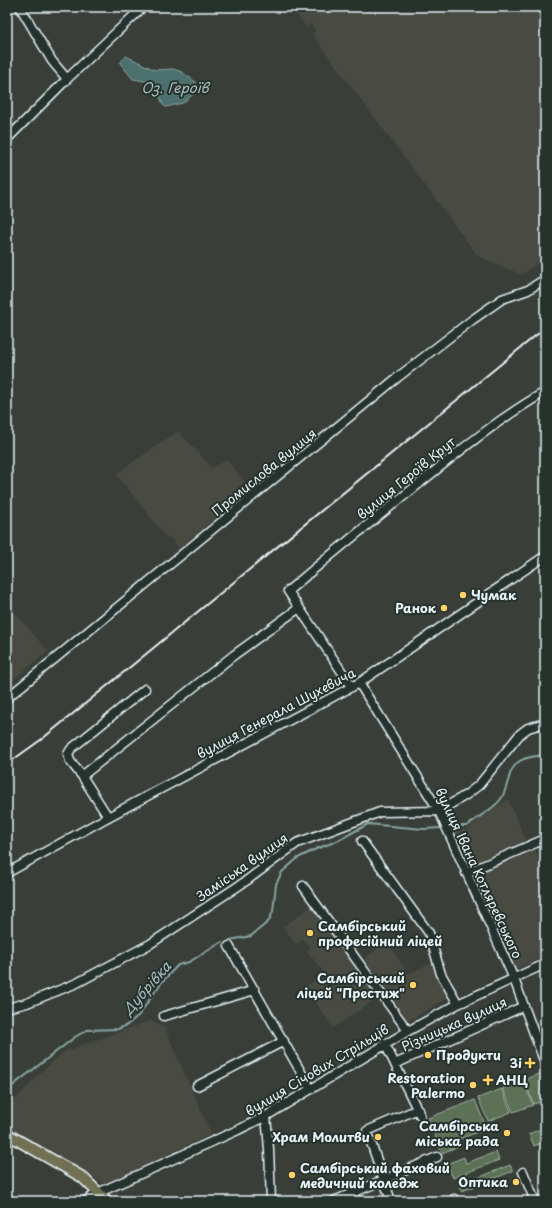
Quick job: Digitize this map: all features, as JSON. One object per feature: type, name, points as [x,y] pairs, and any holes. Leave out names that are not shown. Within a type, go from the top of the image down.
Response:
[{"type":"main road","points":[[7,1134],[82,1177],[100,1192],[107,1201]]},
{"type":"street","points":[[20,7],[52,61],[64,76]]},
{"type":"street","points":[[7,139],[64,76],[143,7]]},
{"type":"street","name":"Промислова вулиця","points":[[7,698],[398,377],[472,320],[502,299],[528,290],[545,279]]},
{"type":"street","name":"вулиця Героїв Крут","points":[[288,591],[478,435],[522,405],[545,392]]},
{"type":"street","name":"вулиця Генерала Шухевича","points":[[7,873],[108,817],[355,685],[545,556]]},
{"type":"street","name":"вулиця Івана Котляревського","points":[[288,591],[355,685],[439,811],[514,979],[545,1062]]},
{"type":"street","points":[[82,776],[234,655],[299,608]]},
{"type":"street","points":[[108,817],[82,776],[70,761],[69,751],[146,689]]},
{"type":"street","name":"Заміська вулиця","points":[[7,1008],[27,1003],[77,983],[150,944],[246,881],[274,858],[297,843],[380,812],[439,811],[466,795],[479,784],[520,734],[528,728],[545,723]]},
{"type":"street","points":[[466,873],[545,839]]},
{"type":"street","points":[[362,841],[429,933],[441,974],[458,1004]]},
{"type":"street","points":[[303,886],[408,1031]]},
{"type":"street","points":[[229,946],[256,990],[310,1088]]},
{"type":"street","name":"вулиця Січових Стрільців","points":[[85,1201],[100,1192],[266,1116],[310,1088],[408,1031],[458,1004],[545,964]]},
{"type":"street","points":[[164,1016],[256,990]]},
{"type":"street","name":"Різницька вулиця","points":[[395,1064],[524,1006]]},
{"type":"street","points":[[197,1086],[284,1041]]},
{"type":"street","points":[[385,1044],[419,1112],[367,1131],[382,1179],[391,1201]]},
{"type":"street","points":[[266,1116],[271,1201]]},
{"type":"street","points":[[334,1201],[382,1179],[437,1157]]},
{"type":"street","points":[[523,1172],[535,1201]]},
{"type":"shaded area","points":[[291,7],[545,7],[545,256],[522,275],[478,256],[312,34],[316,31],[311,24],[306,27]]},
{"type":"shaded area","points":[[178,431],[212,468],[227,460],[245,482],[237,489],[242,496],[179,548],[170,537],[168,539],[116,474]]},
{"type":"shaded area","points":[[7,604],[48,651],[7,685]]},
{"type":"shaded area","points":[[508,800],[526,840],[468,866],[451,828],[467,830],[484,814]]},
{"type":"shaded area","points":[[535,849],[545,877],[545,956],[514,970],[472,875]]},
{"type":"shaded area","points":[[312,906],[377,998],[333,1028],[305,987],[325,973],[307,952],[311,948],[303,939],[296,944],[283,927]]},
{"type":"shaded area","name":"Самбірський ліцей \"Престиж\"","points":[[387,942],[408,974],[432,963],[435,972],[449,997],[408,1021],[364,959]]},
{"type":"shaded area","points":[[150,1021],[165,1028],[211,1134],[105,1184],[7,1127],[7,1109],[41,1072],[68,1049],[69,1051]]},
{"type":"green space","points":[[544,1072],[545,1095],[543,1096],[545,1100],[534,1104],[524,1080]]},
{"type":"green space","points":[[523,1080],[533,1105],[513,1112],[503,1088]]},
{"type":"green space","points":[[502,1089],[511,1112],[488,1121],[478,1098]]},
{"type":"green space","points":[[475,1100],[484,1122],[480,1131],[457,1140],[459,1146],[442,1153],[428,1118]]},
{"type":"green space","points":[[543,1128],[545,1142],[534,1146],[529,1134]]},
{"type":"green space","points":[[496,1152],[499,1160],[453,1178],[447,1164],[464,1157],[466,1163]]},
{"type":"green space","points":[[510,1165],[513,1171],[462,1191],[460,1185]]},
{"type":"water","name":"Оз. Героїв","points":[[126,56],[155,70],[173,69],[182,72],[197,83],[196,92],[183,103],[166,107],[163,105],[156,86],[151,82],[133,79],[120,63]]},
{"type":"waterway","name":"Дубрівка","points":[[450,826],[467,826],[490,810],[502,797],[510,774],[516,764],[525,758],[545,755]]},
{"type":"waterway","name":"Дубрівка","points":[[230,940],[251,936],[269,921],[273,911],[276,884],[282,872],[298,858],[337,841],[368,824],[423,829],[441,828]]},
{"type":"waterway","name":"Дубрівка","points":[[7,1090],[75,1037],[87,1030],[118,1029],[127,1025],[139,1015],[161,983],[178,965],[189,962],[222,942]]},
{"type":"railway","points":[[7,764],[42,739],[545,328]]},
{"type":"place","name":"Чумак","points":[[463,595]]},
{"type":"place","name":"Ранок","points":[[444,608]]},
{"type":"place","name":"Самбірський професійний ліцей","points":[[310,933]]},
{"type":"place","name":"Самбірський ліцей \"Престиж\"","points":[[413,985]]},
{"type":"place","name":"Продукти","points":[[428,1055]]},
{"type":"place","name":"3і","points":[[530,1063]]},
{"type":"place","name":"АНЦ","points":[[488,1080]]},
{"type":"place","name":"Restoration Palermo","points":[[473,1085]]},
{"type":"place","name":"Самбірська міська рада","points":[[507,1133]]},
{"type":"place","name":"Храм Молитви","points":[[378,1137]]},
{"type":"place","name":"Самбірський фаховий медичний коледж","points":[[292,1175]]},
{"type":"place","name":"Оптика","points":[[516,1182]]}]
